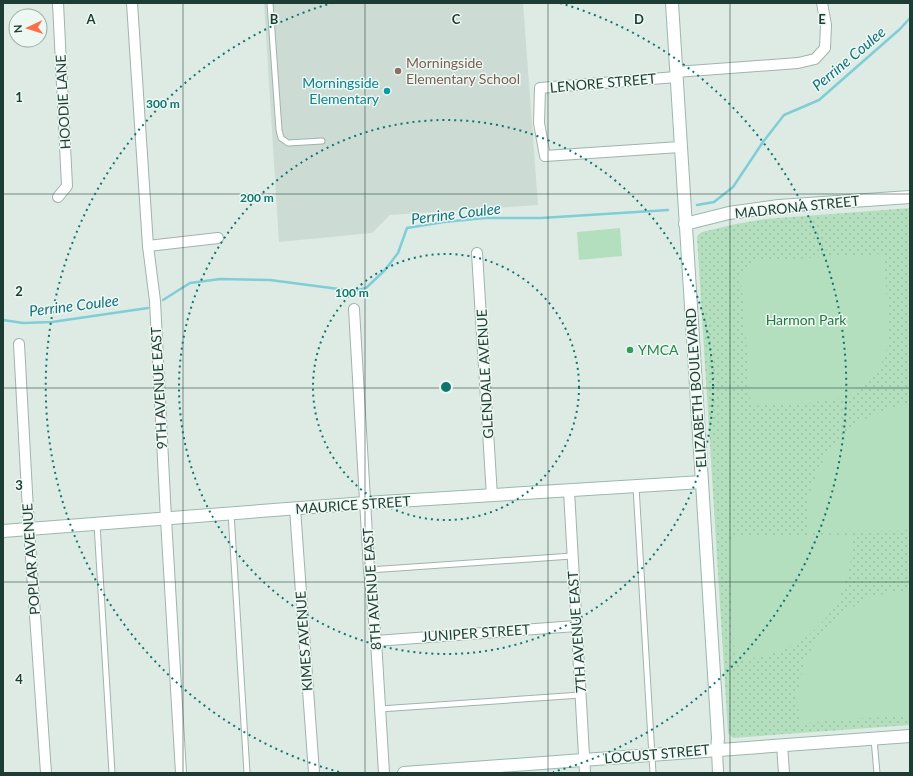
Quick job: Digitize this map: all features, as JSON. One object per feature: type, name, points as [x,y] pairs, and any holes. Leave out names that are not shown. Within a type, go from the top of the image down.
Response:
[{"type":"street","name":"HOODIE LANE","points":[[58,3],[67,186],[58,196]]},
{"type":"street","name":"9TH AVENUE EAST","points":[[132,3],[148,246],[155,301],[181,773]]},
{"type":"street","name":"ELIZABETH BOULEVARD","points":[[672,3],[717,730],[718,773]]},
{"type":"street","points":[[676,75],[798,63],[815,59],[826,48],[826,25],[822,3]]},
{"type":"street","name":"LENORE STREET","points":[[676,75],[540,88],[539,123],[545,156],[680,147]]},
{"type":"street","name":"MADRONA STREET","points":[[685,224],[729,213],[779,206],[910,197]]},
{"type":"street","points":[[148,246],[218,238]]},
{"type":"street","name":"GLENDALE AVENUE","points":[[477,253],[492,496]]},
{"type":"street","name":"8TH AVENUE EAST","points":[[354,309],[369,570],[376,641],[384,773]]},
{"type":"street","name":"POPLAR AVENUE","points":[[19,344],[29,529],[46,773]]},
{"type":"street","name":"MAURICE STREET","points":[[3,531],[366,503],[702,482]]},
{"type":"street","name":"7TH AVENUE EAST","points":[[568,491],[585,773]]},
{"type":"street","name":"KIMES AVENUE","points":[[295,509],[314,773]]},
{"type":"street","name":"JUNIPER STREET","points":[[376,641],[576,626]]},
{"type":"street","name":"LOCUST STREET","points":[[404,773],[485,770],[584,760],[910,736]]},
{"type":"street","points":[[782,745],[784,773]]},
{"type":"lane","points":[[270,3],[279,130],[281,138],[288,143],[322,141]]},
{"type":"lane","points":[[636,486],[652,773]]},
{"type":"lane","points":[[231,513],[247,773]]},
{"type":"lane","points":[[97,524],[112,773]]},
{"type":"lane","points":[[369,570],[572,556]]},
{"type":"lane","points":[[380,709],[581,695]]},
{"type":"lane","points":[[874,739],[877,773]]},
{"type":"shaded area","name":"Morningside Elementary School","points":[[264,3],[523,3],[538,205],[390,215],[372,233],[279,242]]},
{"type":"green space","name":"Harmon Park","points":[[910,208],[910,725],[733,738],[728,733],[697,237],[702,232],[765,219]]},
{"type":"green space","points":[[620,228],[622,256],[579,260],[577,232]]},
{"type":"green space","points":[[884,254],[889,335],[886,353],[878,370],[868,383],[856,392],[845,397],[827,401],[751,406],[741,274],[754,261]]},
{"type":"green space","points":[[903,405],[910,405],[910,530],[808,531],[807,506],[813,482],[824,460],[838,439],[854,425],[890,409]]},
{"type":"green space","points":[[737,536],[852,536],[850,564],[842,592],[831,611],[818,627],[802,640],[787,648],[761,656],[735,660],[728,545]]},
{"type":"green space","points":[[896,591],[910,591],[910,715],[800,723],[797,694],[805,659],[823,632],[846,611],[871,597]]},
{"type":"waterway","name":"Perrine Coulee","points":[[697,205],[714,202],[733,187],[763,142],[784,115],[819,100],[900,29],[910,18]]},
{"type":"waterway","name":"Perrine Coulee","points":[[163,300],[190,283],[220,279],[270,280],[354,291],[366,288],[385,270],[398,253],[407,228],[444,222],[485,218],[541,218],[668,210]]},
{"type":"waterway","name":"Perrine Coulee","points":[[3,320],[23,323],[52,322],[148,308]]},
{"type":"place","name":"Morningside Elementary School","points":[[398,71]]},
{"type":"place","name":"Morningside Elementary","points":[[387,91]]},
{"type":"place","name":"YMCA","points":[[630,350]]}]
